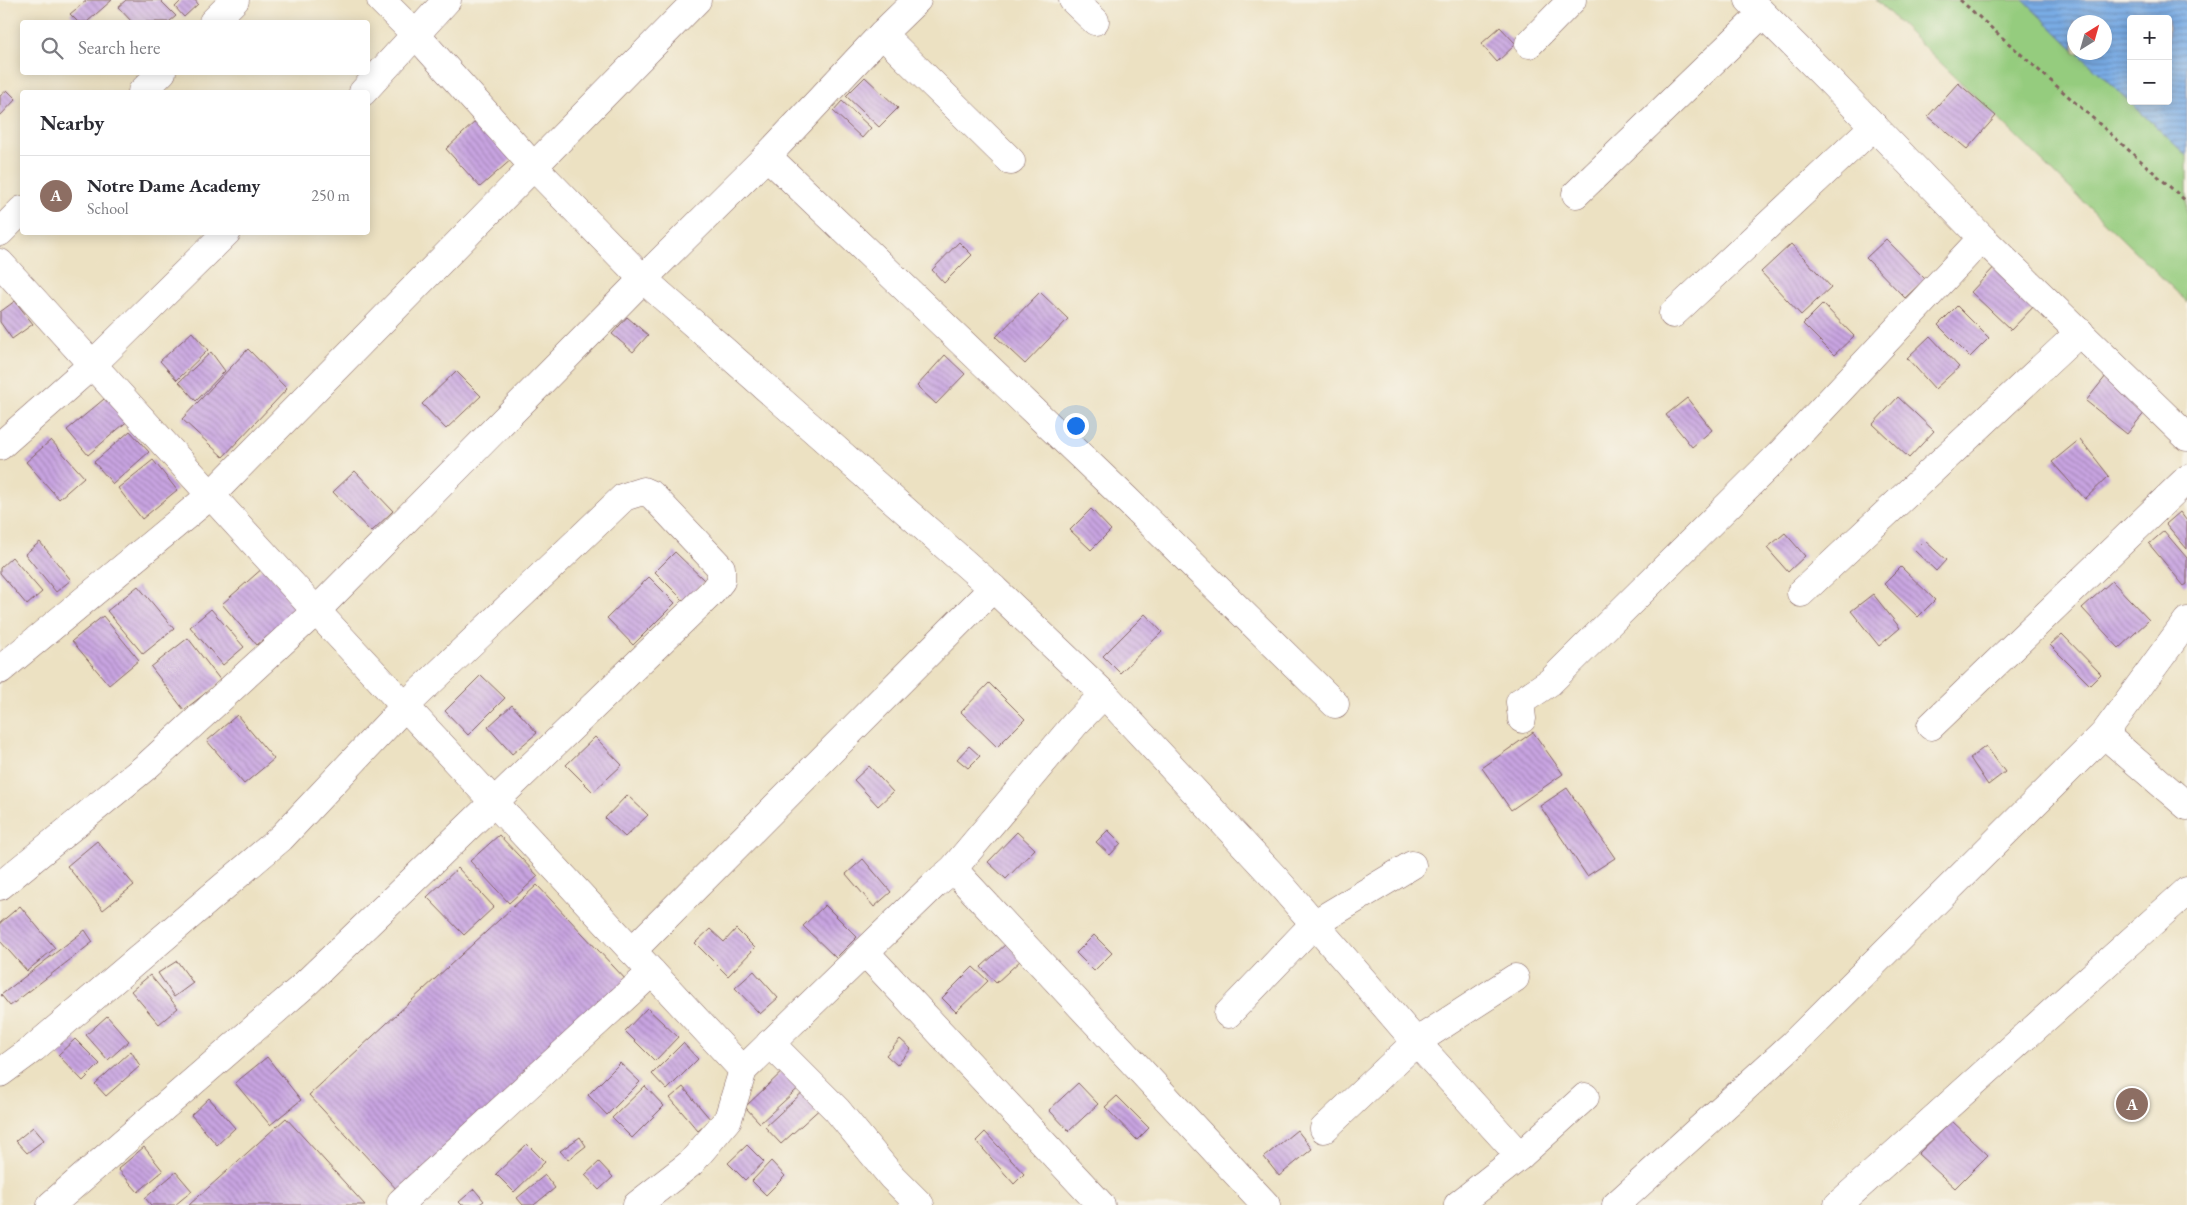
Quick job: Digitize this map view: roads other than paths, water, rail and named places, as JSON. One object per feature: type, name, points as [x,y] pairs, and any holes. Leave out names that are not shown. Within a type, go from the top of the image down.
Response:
[{"type":"street","points":[[215,20],[235,0]]},
{"type":"street","points":[[381,0],[416,35],[534,167],[643,279],[993,588],[1104,694],[1274,877],[1416,1042],[1520,1156]]},
{"type":"street","points":[[365,90],[447,0]]},
{"type":"street","points":[[0,670],[211,495],[697,0]]},
{"type":"street","points":[[0,886],[148,765],[316,611],[767,156],[882,34],[917,0]]},
{"type":"street","points":[[1073,0],[1095,21]]},
{"type":"street","points":[[1529,44],[1572,0]]},
{"type":"street","points":[[1576,194],[1756,7],[1982,238],[2187,437]]},
{"type":"street","points":[[882,34],[1011,160]]},
{"type":"street","points":[[144,90],[159,75]]},
{"type":"street","points":[[1673,314],[1874,126]]},
{"type":"street","points":[[767,156],[1126,499],[1335,704]]},
{"type":"street","points":[[0,232],[20,212]]},
{"type":"street","points":[[0,446],[92,365],[224,235]]},
{"type":"street","points":[[1522,719],[1520,702],[1550,682],[1781,453],[1982,238]]},
{"type":"street","points":[[0,263],[316,611],[743,1070]]},
{"type":"street","points":[[1801,592],[2080,332]]},
{"type":"street","points":[[1931,726],[2187,479]]},
{"type":"street","points":[[0,1074],[34,1048],[281,838],[405,706],[624,497],[643,491],[652,495],[721,568],[721,581],[712,592],[300,989],[51,1205]]},
{"type":"street","points":[[632,951],[993,588]]},
{"type":"street","points":[[1632,1200],[1793,1044],[2104,734],[2187,621]]},
{"type":"street","points":[[637,1205],[691,1164],[728,1119],[743,1070],[934,885],[954,869],[1075,724],[1104,694]]},
{"type":"street","points":[[2104,734],[2187,806]]},
{"type":"street","points":[[1228,1014],[1314,924],[1412,865]]},
{"type":"street","points":[[954,869],[1266,1205]]},
{"type":"street","points":[[1838,1205],[2187,891]]},
{"type":"street","points":[[866,952],[1101,1205]]},
{"type":"street","points":[[401,1204],[652,972]]},
{"type":"street","points":[[1324,1129],[1416,1042],[1515,978]]},
{"type":"street","points":[[770,1043],[837,1110],[892,1177],[920,1205]]},
{"type":"street","points":[[1458,1205],[1520,1156],[1585,1097]]},
{"type":"water","points":[[2023,0],[2187,0],[2187,156],[2133,105],[2172,105],[2172,15],[2127,15],[2127,99],[2085,60],[2112,60],[2112,15],[2067,15],[2067,42]]},
{"type":"place","name":"Notre Dame Academy","points":[[2132,1104]]}]
